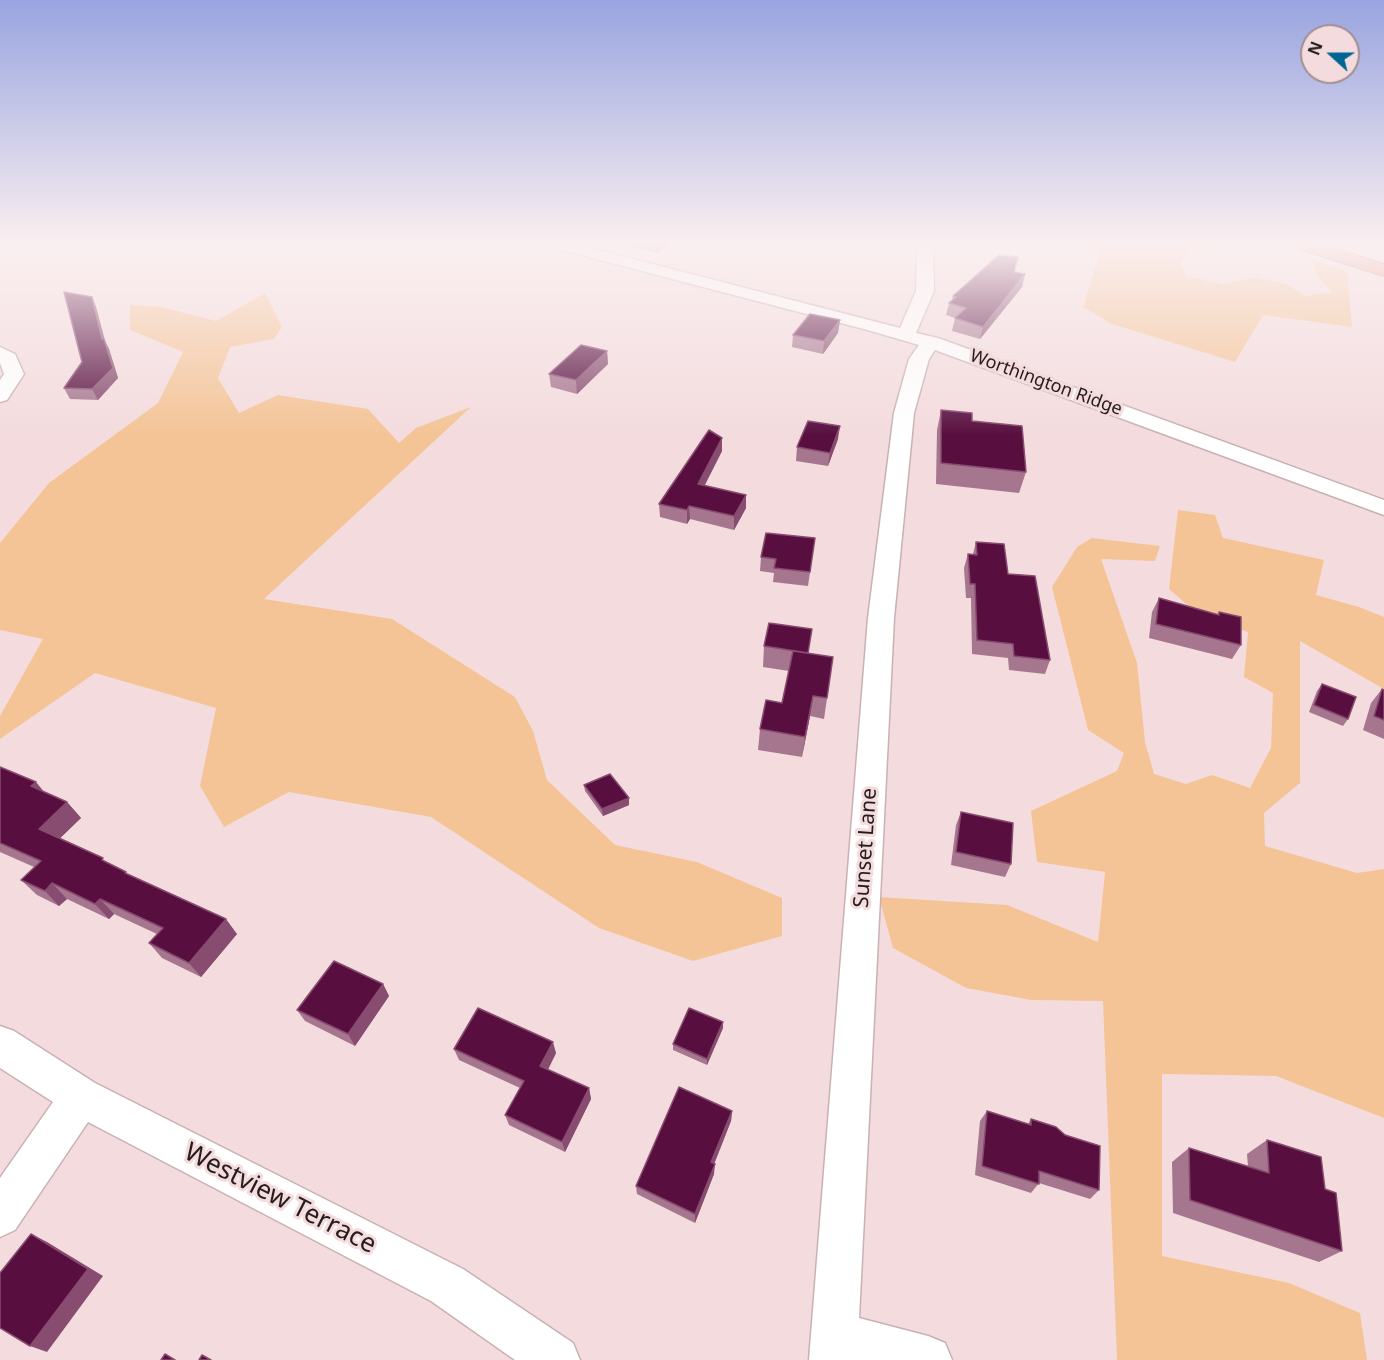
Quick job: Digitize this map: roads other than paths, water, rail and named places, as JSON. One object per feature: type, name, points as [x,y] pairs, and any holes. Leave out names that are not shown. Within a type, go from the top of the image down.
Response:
[{"type":"street","name":"Worthington Ridge","points":[[805,308],[919,338],[993,363],[1384,508]]},
{"type":"street","name":"Sunset Lane","points":[[834,1347],[881,618],[904,413],[919,359],[921,308]]},
{"type":"street","points":[[0,353],[8,358],[14,374],[0,396]]},
{"type":"street","name":"Westview Terrace","points":[[0,1045],[81,1097],[447,1285],[556,1360]]},
{"type":"street","points":[[0,1215],[81,1097]]},
{"type":"street","points":[[834,1347],[928,1360]]}]
